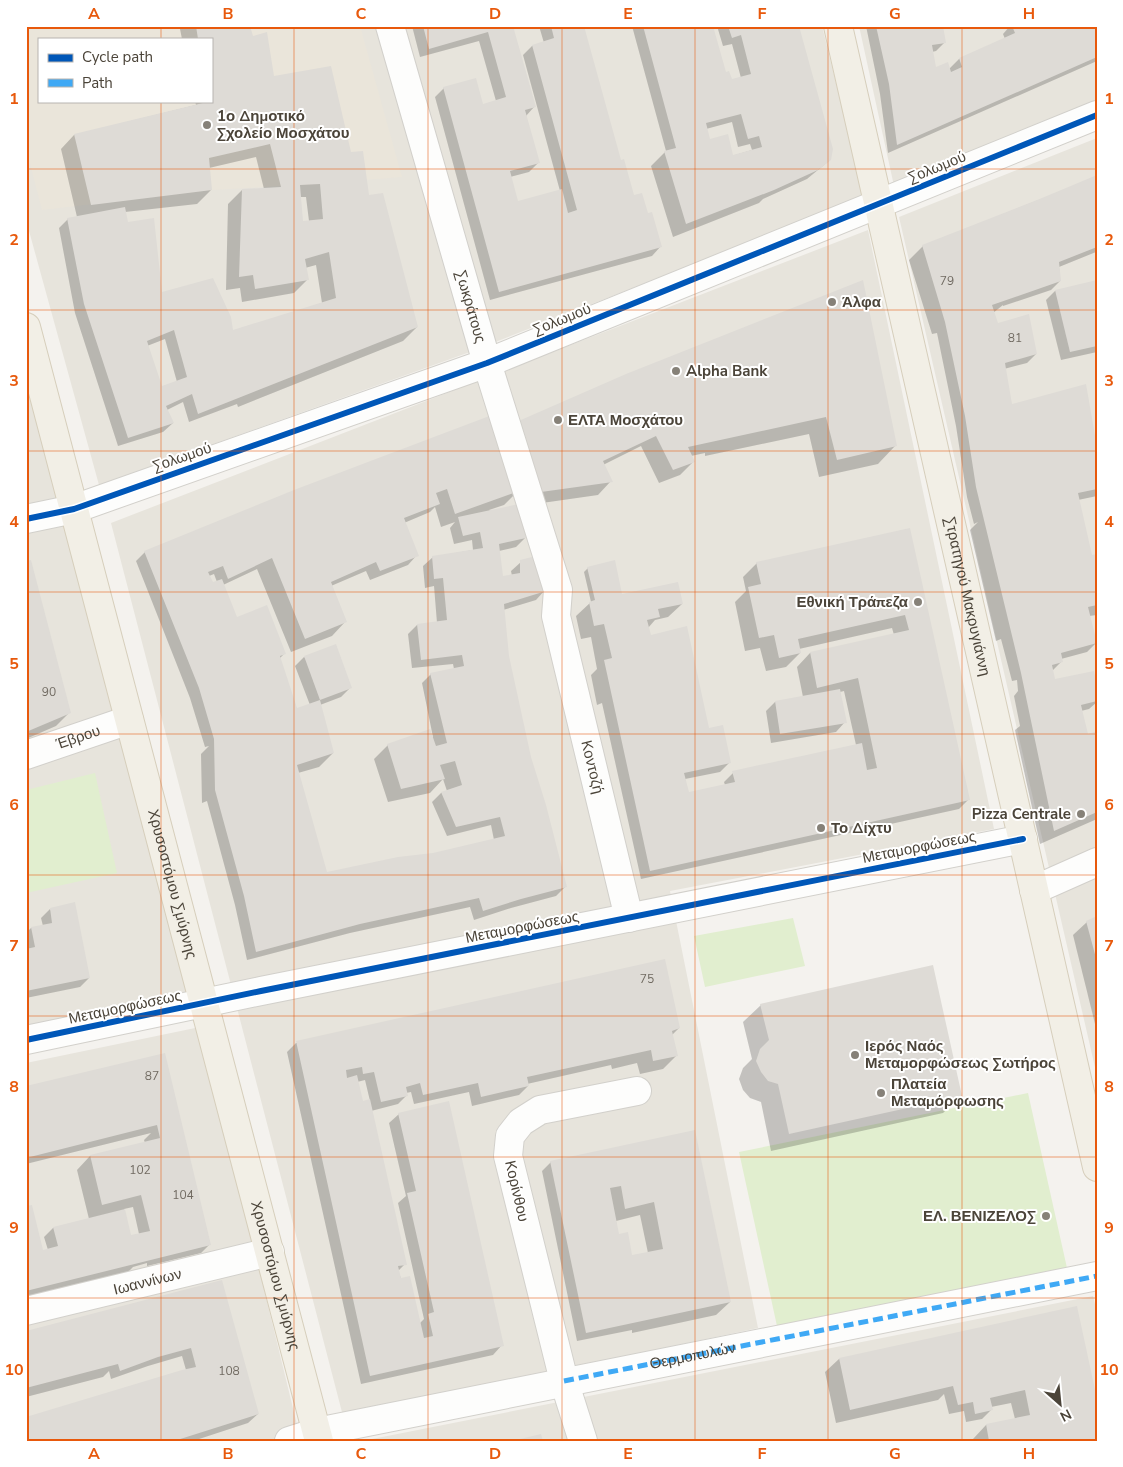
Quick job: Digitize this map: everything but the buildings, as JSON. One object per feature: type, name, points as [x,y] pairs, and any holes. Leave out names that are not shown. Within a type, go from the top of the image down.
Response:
[{"type":"main road","name":"Στρατηγού Μακρυγιάννη","points":[[838,26],[1097,1166]]},
{"type":"main road","name":"Χρυσοστόμου Σμύρνης","points":[[26,327],[318,1436]]},
{"type":"street","name":"Σωκράτους","points":[[390,26],[487,363],[558,590],[556,616]]},
{"type":"street","name":"Σολωμού","points":[[26,519],[74,508],[487,363],[1097,115]]},
{"type":"street","name":"Κοντοζή","points":[[556,616],[629,918]]},
{"type":"street","name":"Έβρου","points":[[26,755],[129,720]]},
{"type":"street","name":"Μεταμορφώσεως","points":[[26,1040],[1022,839]]},
{"type":"street","points":[[1034,890],[1097,862]]},
{"type":"street","name":"Κορίνθου","points":[[583,1441],[564,1381],[508,1156],[510,1136],[521,1122],[540,1110],[637,1091]]},
{"type":"street","name":"Ιωαννίνων","points":[[26,1311],[270,1252]]},
{"type":"street","name":"Θερμοπυλών","points":[[289,1441],[564,1381],[1097,1276]]},
{"type":"shaded area","points":[[26,26],[822,26],[864,197],[470,352],[99,485],[26,220]]},
{"type":"shaded area","name":"1ο Δημοτικό Σχολείο Μοσχάτου","points":[[26,26],[360,26],[402,177],[212,190],[42,210],[26,148]]},
{"type":"shaded area","points":[[859,26],[1097,26],[1097,103],[894,186]]},
{"type":"shaded area","points":[[1097,138],[1097,1076],[899,217]]},
{"type":"shaded area","points":[[868,230],[994,829],[670,891],[758,1328],[343,1416],[111,523]]},
{"type":"shaded area","points":[[26,375],[196,990],[26,1026]]},
{"type":"shaded area","points":[[200,1027],[301,1441],[26,1441],[26,1063]]},
{"type":"shaded area","points":[[1093,1296],[1097,1312],[1097,1441],[362,1441]]},
{"type":"green space","points":[[95,773],[117,873],[26,893],[26,790]]},
{"type":"green space","points":[[793,918],[805,966],[705,987],[694,936]]},
{"type":"green space","points":[[1028,1093],[1067,1268],[777,1326],[739,1152]]},
{"type":"marked path","points":[[564,1381],[1097,1276]]},
{"type":"cycle path","points":[[26,519],[74,509],[487,363],[1097,115]]},
{"type":"cycle path","points":[[26,1040],[261,991],[1023,839]]},
{"type":"place","name":"1ο Δημοτικό Σχολείο Μοσχάτου","points":[[207,125]]},
{"type":"place","name":"Άλφα","points":[[832,302]]},
{"type":"place","name":"Alpha Bank","points":[[676,371]]},
{"type":"place","name":"ΕΛΤΑ Μοσχάτου","points":[[558,420]]},
{"type":"place","name":"Εθνική Τράπεζα","points":[[918,602]]},
{"type":"place","name":"Pizza Centrale","points":[[1081,814]]},
{"type":"place","name":"Το Δίχτυ","points":[[821,828]]},
{"type":"place","name":"Ιερός Ναός Μεταμορφώσεως Σωτήρος","points":[[855,1055]]},
{"type":"place","name":"Πλατεία Μεταμόρφωσης","points":[[881,1093]]},
{"type":"place","name":"ΕΛ. ΒΕΝΙΖΕΛΟΣ","points":[[1046,1216]]}]
